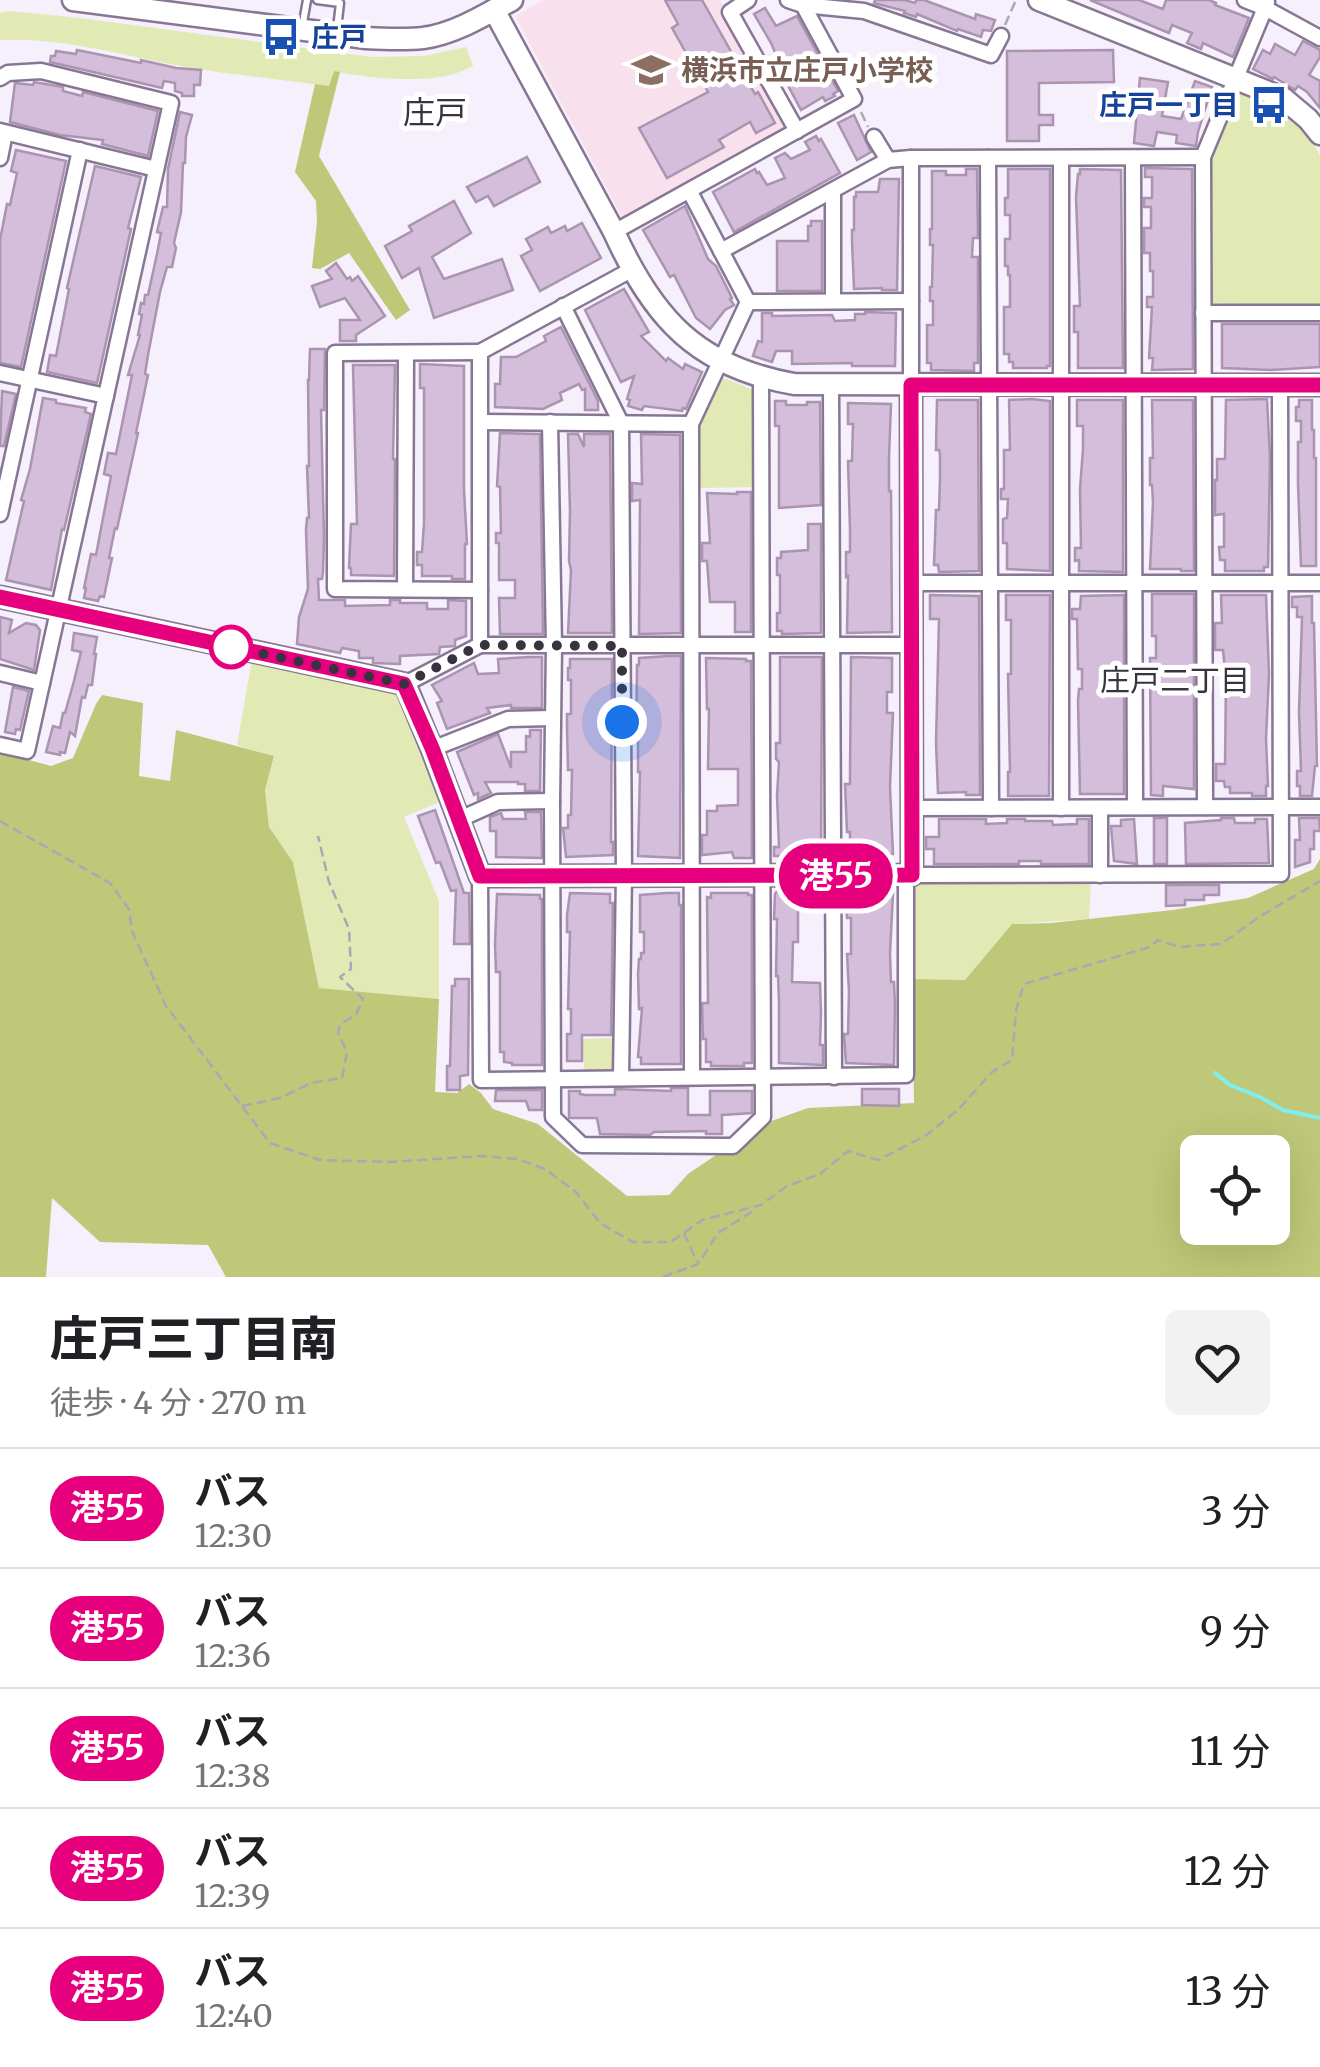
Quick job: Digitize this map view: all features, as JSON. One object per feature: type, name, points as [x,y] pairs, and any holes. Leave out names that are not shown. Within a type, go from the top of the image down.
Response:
[{"type":"street","points":[[74,0],[209,9],[302,29],[398,40],[428,38],[458,28],[498,3],[631,270],[659,311],[689,342],[761,378],[831,385],[1320,385]]},
{"type":"street","points":[[748,0],[727,6],[797,131]]},
{"type":"street","points":[[1039,0],[1283,98],[1308,118],[1320,134]]},
{"type":"street","points":[[1245,0],[1267,4],[1320,38]]},
{"type":"street","points":[[795,2],[864,11],[991,56],[1001,36]]},
{"type":"street","points":[[614,232],[854,99],[795,2]]},
{"type":"street","points":[[1206,808],[1202,158],[1267,4]]},
{"type":"street","points":[[0,78],[8,73],[41,71],[172,104],[27,751],[0,745]]},
{"type":"street","points":[[0,158],[3,132],[156,169]]},
{"type":"street","points":[[874,137],[888,160]]},
{"type":"street","points":[[0,514],[80,150]]},
{"type":"street","points":[[404,684],[480,876],[480,1080],[906,1075],[912,808],[910,158]]},
{"type":"street","points":[[988,158],[991,808]]},
{"type":"street","points":[[1061,158],[1062,808]]},
{"type":"street","points":[[1133,158],[1134,808]]},
{"type":"street","points":[[722,252],[888,160],[1202,158]]},
{"type":"street","points":[[690,192],[748,302]]},
{"type":"street","points":[[833,192],[833,302]]},
{"type":"street","points":[[480,590],[334,589],[335,354],[480,352],[631,270]]},
{"type":"street","points":[[748,302],[910,302]]},
{"type":"street","points":[[692,1077],[691,424],[748,302]]},
{"type":"street","points":[[563,306],[621,423],[621,1078]]},
{"type":"street","points":[[1203,314],[1320,313]]},
{"type":"street","points":[[480,352],[480,645]]},
{"type":"street","points":[[405,589],[406,353]]},
{"type":"street","points":[[0,373],[106,396]]},
{"type":"street","points":[[550,422],[554,1117],[582,1145],[733,1146],[763,1117],[761,378]]},
{"type":"street","points":[[480,876],[1281,874],[1280,384]]},
{"type":"street","points":[[831,385],[834,1076]]},
{"type":"street","points":[[480,422],[691,424]]},
{"type":"street","points":[[912,583],[1320,583]]},
{"type":"street","points":[[0,597],[404,684],[480,645],[912,645]]},
{"type":"street","points":[[0,673],[42,683]]},
{"type":"street","points":[[432,748],[508,718],[552,718]]},
{"type":"street","points":[[460,819],[498,802],[552,801]]},
{"type":"street","points":[[912,808],[1320,807]]},
{"type":"street","points":[[1100,808],[1100,876]]},
{"type":"lane","points":[[302,29],[307,0]]},
{"type":"lane","points":[[318,0],[340,3],[336,34]]},
{"type":"path","points":[[1001,36],[1016,0]]},
{"type":"path","points":[[854,99],[874,137]]},
{"type":"path","points":[[0,821],[110,883],[129,909],[132,931],[166,1006],[270,1144],[320,1160],[389,1162],[482,1156],[518,1159],[546,1169],[576,1192],[600,1223],[634,1242],[670,1242],[702,1220],[761,1205]]},
{"type":"path","points":[[240,1106],[280,1098],[310,1083],[342,1078],[347,1052],[338,1033],[340,1024],[356,1015],[363,999],[340,977],[350,969],[348,929],[318,836]]},
{"type":"path","points":[[663,1277],[698,1264],[718,1232],[787,1186],[820,1174],[848,1151],[878,1160],[925,1136],[958,1110],[992,1072],[1012,1060],[1016,1010],[1024,984],[1150,947],[1158,940],[1180,947],[1220,944],[1320,881]]},
{"type":"path","points":[[684,1232],[698,1264]]},
{"type":"shaded area","name":"横浜市立庄戸小学校","points":[[544,0],[720,0],[787,124],[786,131],[623,219],[515,16]]},
{"type":"green space","points":[[10,11],[372,57],[424,56],[466,47],[473,66],[424,79],[334,71],[329,86],[191,68],[72,45],[0,40],[0,13]]},
{"type":"green space","points":[[334,71],[340,72],[319,156],[410,310],[396,320],[349,253],[320,269],[312,268],[316,201],[295,172],[315,84],[329,86]]},
{"type":"green space","points":[[1238,93],[1296,124],[1320,156],[1320,307],[1213,303],[1211,152]]},
{"type":"green space","points":[[721,377],[756,391],[756,487],[698,488],[696,432]]},
{"type":"green space","points":[[252,660],[397,691],[444,800],[404,817],[439,901],[439,999],[319,988],[293,862],[269,827],[265,790],[274,757],[237,745]]},
{"type":"green space","points":[[102,695],[143,703],[139,776],[170,781],[176,730],[274,756],[265,790],[269,827],[293,862],[319,988],[439,999],[435,1092],[457,1093],[469,1084],[493,1109],[538,1124],[627,1196],[669,1195],[688,1174],[716,1155],[736,1153],[766,1123],[808,1108],[914,1103],[912,979],[965,980],[1012,924],[1173,910],[1248,898],[1314,869],[1320,859],[1320,1277],[226,1277],[208,1245],[100,1242],[52,1198],[46,1277],[0,1277],[0,752],[51,766],[73,758]]},
{"type":"green space","points":[[1091,880],[1089,919],[1012,924],[965,980],[912,979],[913,886],[918,881]]},
{"type":"green space","points":[[617,1038],[617,1067],[584,1072],[583,1039]]},
{"type":"building","points":[[665,0],[702,0],[775,123],[756,133],[750,122],[719,140],[724,147],[667,178],[639,128],[708,92],[672,28],[678,24]]},
{"type":"building","points":[[924,0],[975,19],[976,14],[995,20],[991,31],[983,30],[981,37],[874,3]]},
{"type":"building","points":[[1090,0],[1139,0],[1163,9],[1166,0],[1209,0],[1249,18],[1233,57],[1203,43],[1201,49],[1187,43],[1192,33],[1172,25],[1169,33]]},
{"type":"building","points":[[765,8],[776,26],[797,16],[838,91],[835,96],[825,101],[823,97],[801,110],[754,14]]},
{"type":"building","points":[[1303,41],[1320,50],[1309,75],[1320,81],[1320,108],[1298,86],[1295,90],[1253,69],[1263,50],[1270,54],[1275,44],[1295,55]]},
{"type":"building","points":[[77,50],[201,70],[200,85],[194,85],[194,96],[182,96],[175,91],[175,83],[164,81],[162,88],[50,62],[56,51],[76,54]]},
{"type":"building","points":[[1113,50],[1114,82],[1039,83],[1039,115],[1053,115],[1053,125],[1039,125],[1039,141],[1007,141],[1007,51]]},
{"type":"building","points":[[1140,78],[1168,82],[1162,116],[1181,119],[1195,81],[1212,87],[1196,146],[1176,143],[1177,135],[1157,132],[1154,146],[1134,143]]},
{"type":"building","points":[[34,82],[158,111],[148,156],[102,144],[103,140],[60,135],[10,122],[15,83]]},
{"type":"building","points":[[180,112],[192,115],[186,137],[176,248],[160,292],[138,433],[115,528],[104,597],[100,596],[98,601],[84,598],[84,588],[91,554],[96,555],[111,476],[104,474],[108,453],[116,454],[132,375],[128,375],[140,335],[141,303],[148,295],[161,233],[157,232],[163,207],[167,207],[168,169]]},
{"type":"building","points":[[854,115],[871,152],[857,160],[838,123]]},
{"type":"building","points":[[816,136],[840,173],[734,232],[713,192],[755,169],[767,185],[785,178],[775,158],[785,153],[791,159],[810,150],[805,142]]},
{"type":"building","points":[[16,150],[66,161],[21,367],[0,363],[0,240],[17,173],[11,171]]},
{"type":"building","points":[[527,157],[540,182],[494,206],[488,196],[476,202],[467,187]]},
{"type":"building","points":[[95,166],[141,177],[97,383],[47,372],[50,355],[56,356]]},
{"type":"building","points":[[1145,168],[1192,169],[1193,369],[1152,370],[1153,358],[1149,358],[1152,307],[1147,307],[1147,297],[1153,297],[1153,271],[1150,253],[1144,253],[1144,228],[1151,228],[1151,207],[1144,207],[1144,198],[1152,198],[1152,177],[1145,177]]},
{"type":"building","points":[[966,169],[977,169],[978,238],[973,238],[972,257],[978,257],[978,363],[974,363],[974,371],[931,370],[931,363],[927,363],[927,325],[933,325],[932,171],[966,175]]},
{"type":"building","points":[[1008,169],[1050,169],[1047,368],[1013,368],[1009,354],[1004,354],[1004,307],[1010,307],[1010,275],[1005,266],[1005,239],[1010,239],[1010,215],[1005,215]]},
{"type":"building","points":[[1080,169],[1121,170],[1123,368],[1078,368],[1074,306],[1080,306],[1076,197]]},
{"type":"building","points":[[880,179],[899,179],[897,290],[854,289],[854,197],[856,192],[878,192]]},
{"type":"building","points":[[454,201],[471,233],[432,257],[444,279],[502,259],[513,290],[434,318],[419,268],[402,278],[385,246],[412,231],[409,226]]},
{"type":"building","points":[[685,206],[734,305],[710,329],[696,318],[674,275],[670,277],[643,230]]},
{"type":"building","points":[[811,221],[822,221],[822,291],[777,291],[777,241],[808,241]]},
{"type":"building","points":[[582,223],[601,258],[540,291],[521,256],[532,250],[526,239],[548,227],[551,233],[565,226],[567,231]]},
{"type":"building","points":[[336,263],[347,279],[352,281],[358,276],[385,316],[356,335],[356,341],[340,341],[340,320],[360,320],[345,298],[320,307],[312,286],[332,279],[326,271]]},
{"type":"building","points":[[624,289],[649,332],[641,336],[666,361],[668,358],[683,369],[685,364],[702,372],[682,411],[628,406],[634,376],[621,382],[585,310]]},
{"type":"building","points":[[762,313],[832,315],[835,321],[855,320],[855,314],[896,313],[895,366],[792,364],[792,351],[776,351],[772,362],[753,356],[758,341],[762,342]]},
{"type":"building","points":[[1222,324],[1320,324],[1320,367],[1222,368]]},
{"type":"building","points":[[561,327],[598,401],[598,410],[585,410],[585,389],[579,384],[560,393],[562,400],[543,409],[495,407],[501,357],[516,357],[546,341],[544,336]]},
{"type":"building","points":[[310,349],[325,349],[321,410],[324,538],[319,600],[345,600],[345,606],[390,605],[390,600],[400,600],[427,603],[427,609],[448,609],[448,600],[466,601],[466,636],[455,640],[455,646],[440,647],[439,654],[400,656],[400,664],[373,663],[373,658],[359,658],[359,651],[342,648],[340,653],[297,644],[299,617],[308,589]]},
{"type":"building","points":[[420,364],[464,366],[465,579],[422,576],[422,565],[417,565],[424,523],[424,388],[420,388]]},
{"type":"building","points":[[353,365],[395,365],[394,576],[351,575],[349,568],[351,524],[357,524]]},
{"type":"building","points":[[2,391],[16,394],[4,446],[0,446]]},
{"type":"building","points":[[43,398],[86,408],[85,412],[91,414],[51,590],[6,580]]},
{"type":"building","points":[[1267,399],[1268,567],[1264,571],[1225,571],[1219,547],[1224,547],[1224,514],[1215,515],[1215,480],[1217,459],[1225,459],[1226,400]]},
{"type":"building","points":[[937,400],[978,400],[979,571],[939,572],[938,565],[934,565],[940,479]]},
{"type":"building","points":[[1009,400],[1050,401],[1050,571],[1007,569],[1007,543],[1003,543],[1008,499],[1001,499],[1001,489],[1004,450],[1010,450]]},
{"type":"building","points":[[1077,400],[1123,400],[1123,572],[1079,571],[1079,560],[1075,561],[1075,548],[1081,548],[1083,449],[1083,426],[1077,426]]},
{"type":"building","points":[[1152,400],[1193,400],[1194,571],[1150,569]]},
{"type":"building","points":[[1299,400],[1312,400],[1316,566],[1301,566],[1301,421],[1296,421]]},
{"type":"building","points":[[775,401],[786,401],[786,405],[820,402],[821,505],[779,508],[779,426],[775,426]]},
{"type":"building","points":[[848,403],[891,404],[892,632],[847,633],[848,461],[852,461],[853,424],[848,424]]},
{"type":"building","points":[[500,433],[540,434],[543,634],[500,634],[499,598],[515,598],[515,580],[499,580],[496,533],[501,533],[497,486]]},
{"type":"building","points":[[568,434],[578,434],[584,447],[584,434],[610,434],[612,633],[568,633]]},
{"type":"building","points":[[641,434],[680,435],[681,633],[639,634],[640,500],[632,501],[632,483],[642,484]]},
{"type":"building","points":[[751,492],[751,632],[735,632],[735,602],[710,602],[707,561],[702,561],[702,543],[710,543],[707,493]]},
{"type":"building","points":[[808,524],[821,524],[821,633],[782,634],[777,631],[777,558],[781,558],[781,552],[808,550]]},
{"type":"building","points":[[1152,594],[1194,594],[1194,789],[1163,786],[1163,796],[1151,795],[1150,658],[1156,658]]},
{"type":"building","points":[[930,595],[979,596],[980,795],[938,793],[939,619],[930,619]]},
{"type":"building","points":[[1006,595],[1050,595],[1049,796],[1008,796],[1011,620],[1006,620]]},
{"type":"building","points":[[1124,595],[1124,794],[1080,794],[1078,701],[1082,669],[1078,669],[1077,619],[1072,619],[1072,609],[1080,609],[1081,596]]},
{"type":"building","points":[[1221,595],[1266,595],[1266,796],[1230,793],[1224,781],[1216,781],[1216,764],[1225,764],[1226,680],[1223,650],[1215,650],[1215,623],[1222,623]]},
{"type":"building","points":[[1312,596],[1317,766],[1312,796],[1300,796],[1297,771],[1301,771],[1302,617],[1297,617],[1297,607],[1292,607],[1292,597]]},
{"type":"building","points":[[0,617],[12,620],[9,633],[26,623],[40,630],[34,670],[0,659]]},
{"type":"building","points":[[74,633],[97,637],[96,654],[92,685],[88,685],[85,698],[82,697],[75,736],[70,732],[65,753],[60,755],[46,752],[53,726],[60,728],[81,652],[72,650]]},
{"type":"building","points":[[681,656],[680,858],[638,856],[637,665],[639,658]]},
{"type":"building","points":[[542,657],[542,708],[487,708],[490,713],[447,729],[437,703],[442,701],[432,685],[474,663],[478,674],[499,673],[498,659]]},
{"type":"building","points":[[780,657],[822,657],[821,856],[774,856],[774,847],[779,847],[776,743],[780,743]]},
{"type":"building","points":[[851,657],[892,658],[892,692],[887,692],[887,713],[893,713],[893,854],[850,857],[845,784],[850,784]]},
{"type":"building","points":[[706,658],[751,661],[752,858],[734,858],[732,852],[702,855],[707,811],[717,811],[717,806],[738,805],[738,769],[708,769]]},
{"type":"building","points":[[570,659],[612,659],[613,855],[566,857],[563,828],[568,828],[571,815],[572,770],[568,770],[567,728],[567,714],[571,714]]},
{"type":"building","points":[[13,687],[29,691],[20,730],[16,729],[15,734],[5,732]]},
{"type":"building","points":[[530,730],[541,730],[540,791],[525,791],[525,784],[518,782],[485,782],[491,793],[478,799],[457,752],[498,734],[511,768],[511,752],[526,752]]},
{"type":"building","points":[[435,810],[464,893],[469,893],[470,944],[454,944],[456,890],[451,891],[440,862],[436,863],[418,816]]},
{"type":"building","points":[[525,812],[541,812],[542,858],[496,857],[496,831],[490,831],[490,817],[501,813],[503,819],[526,819]]},
{"type":"building","points":[[1154,818],[1167,818],[1167,864],[1154,864]]},
{"type":"building","points":[[1234,818],[1235,823],[1267,819],[1269,863],[1186,864],[1185,823]]},
{"type":"building","points":[[1299,818],[1319,818],[1320,831],[1314,831],[1310,862],[1295,867],[1295,840],[1300,840]]},
{"type":"building","points":[[939,819],[986,819],[986,824],[1025,819],[1052,821],[1053,825],[1089,819],[1089,864],[934,864],[934,849],[926,849],[926,837],[939,837]]},
{"type":"building","points":[[1134,819],[1137,864],[1114,861],[1111,826]]},
{"type":"building","points":[[1166,885],[1219,885],[1219,895],[1204,895],[1204,900],[1166,906]]},
{"type":"building","points":[[777,891],[798,892],[798,942],[793,942],[792,982],[820,983],[823,1065],[779,1063],[774,919]]},
{"type":"building","points":[[570,893],[610,894],[613,903],[611,1035],[582,1035],[582,1061],[567,1061],[567,1034],[571,1034],[567,932]]},
{"type":"building","points":[[679,893],[681,1064],[641,1064],[638,974],[644,932],[640,932],[640,895]]},
{"type":"building","points":[[711,893],[752,895],[752,1063],[744,1066],[711,1066],[711,1062],[706,1062],[702,1003],[708,1003],[707,897],[711,898]]},
{"type":"building","points":[[893,893],[890,954],[895,1004],[894,1065],[846,1063],[851,918],[847,918],[846,899],[849,894]]},
{"type":"building","points":[[497,894],[540,895],[542,899],[542,1065],[512,1065],[504,1062],[504,1052],[500,1052]]},
{"type":"building","points":[[455,979],[469,979],[468,1075],[460,1076],[460,1090],[447,1090],[452,986]]},
{"type":"building","points":[[688,1088],[688,1115],[710,1115],[710,1091],[752,1091],[752,1113],[722,1115],[722,1134],[600,1134],[597,1118],[569,1118],[569,1091],[615,1095],[615,1089]]},
{"type":"building","points":[[862,1089],[899,1089],[899,1106],[862,1105]]},
{"type":"building","points":[[496,1090],[542,1090],[542,1110],[529,1110],[526,1101],[495,1101]]},
{"type":"waterway","points":[[1215,1073],[1230,1085],[1283,1110],[1320,1118]]},
{"type":"bus line","name":"港55","points":[[0,597],[404,684],[480,876],[912,875],[911,385],[1320,385]]},
{"type":"place","name":"庄戸","points":[[281,37]]},
{"type":"place","name":"横浜市立庄戸小学校","points":[[651,70]]},
{"type":"place","name":"庄戸一丁目","points":[[1269,105]]},
{"type":"district","name":"庄戸","points":[[435,113]]},
{"type":"district","name":"庄戸二丁目","points":[[1175,680]]},
{"type":"route","points":[[231,647],[212,643],[404,684],[480,645],[622,646],[622,722]]}]
